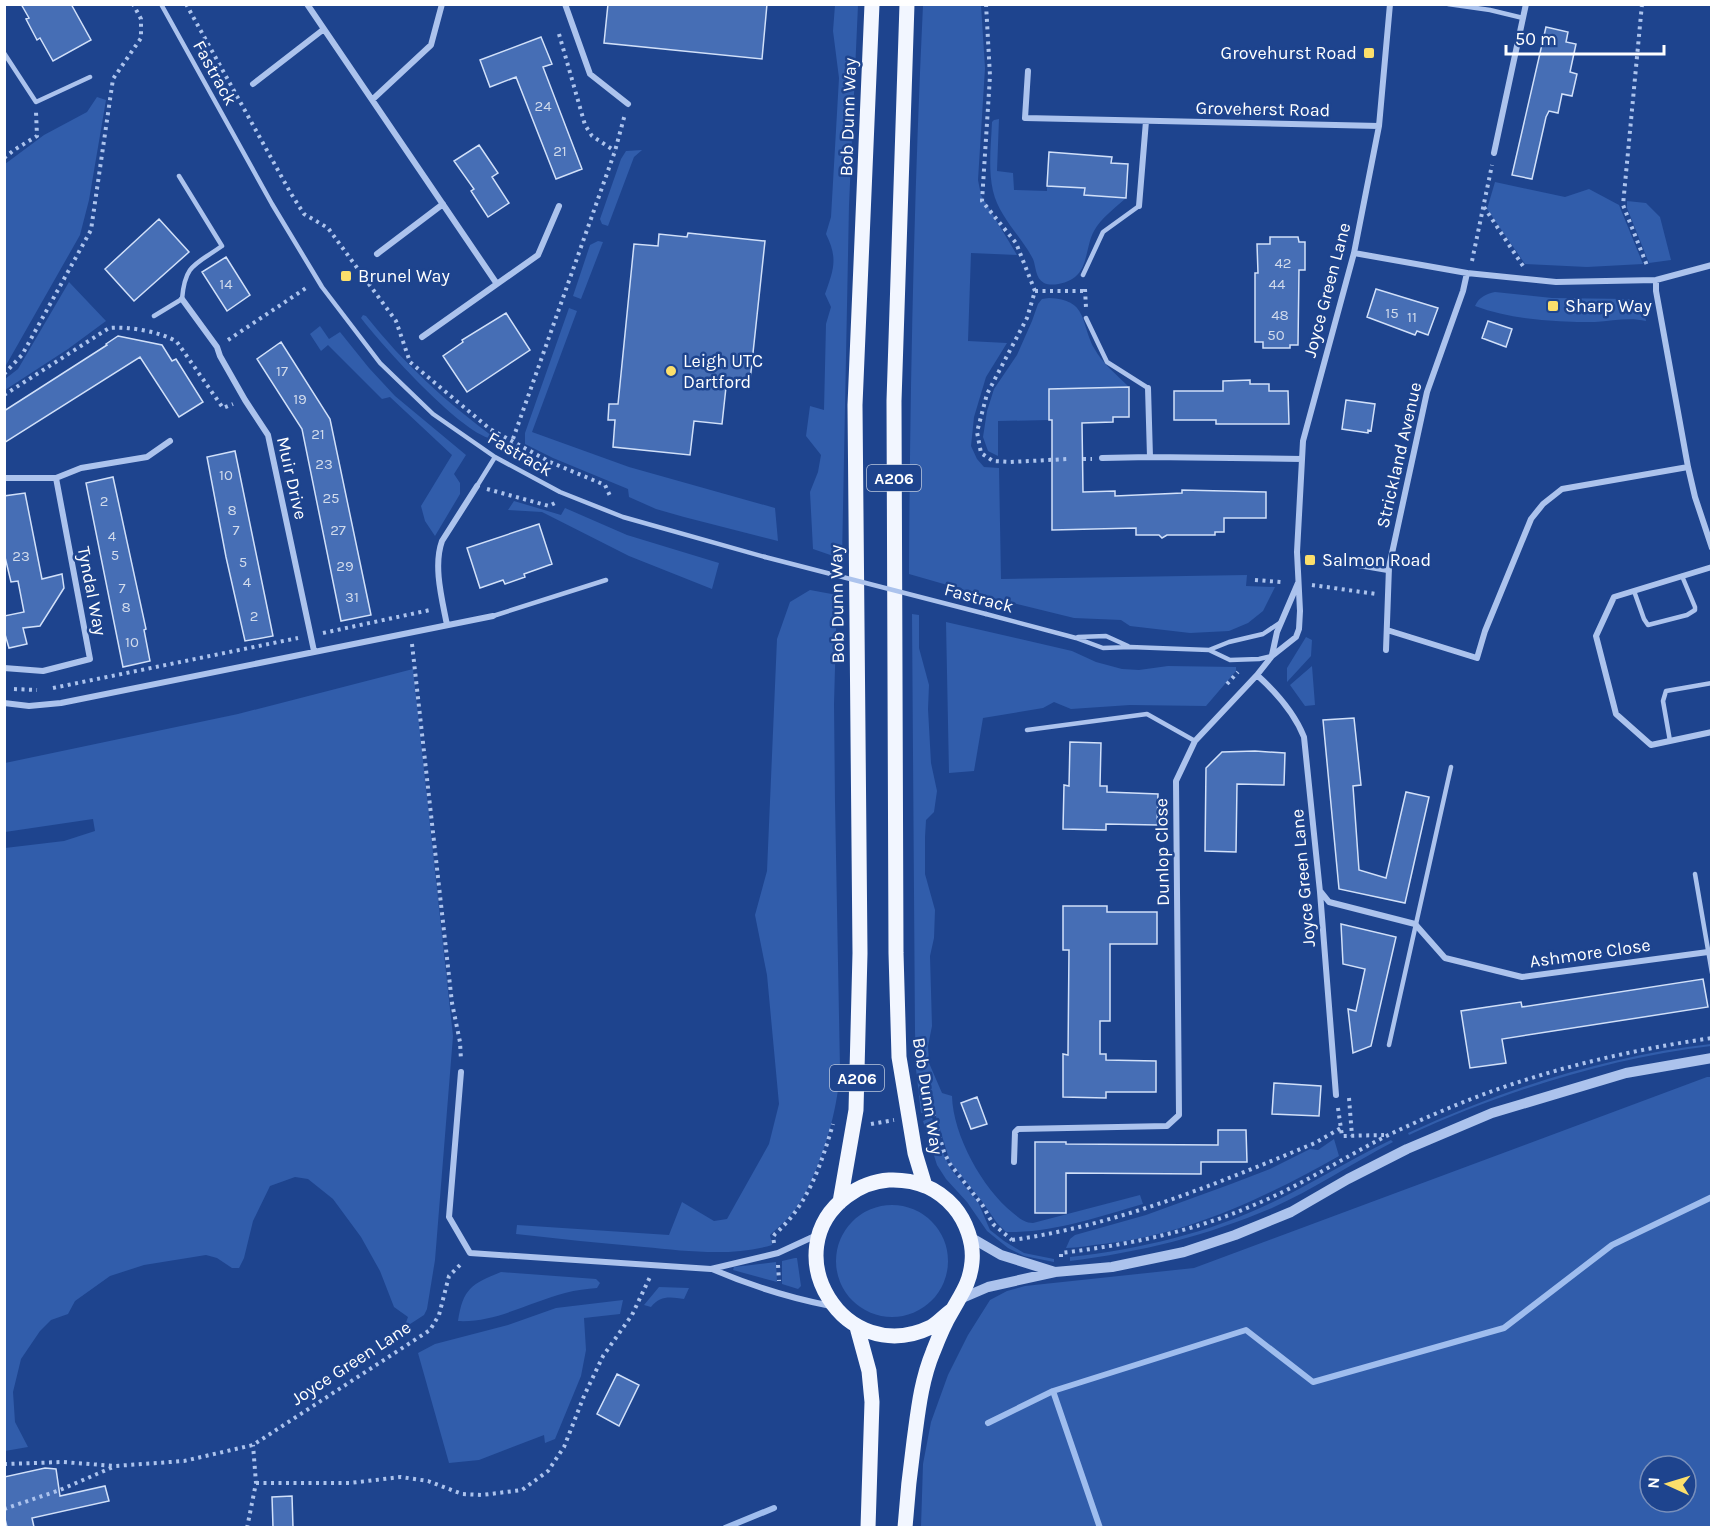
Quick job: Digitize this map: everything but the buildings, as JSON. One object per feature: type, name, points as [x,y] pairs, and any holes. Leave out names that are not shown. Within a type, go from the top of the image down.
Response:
[{"type":"main road","name":"Bob Dunn Way","points":[[840,1202],[856,1110],[860,953],[855,405],[872,4]]},
{"type":"main road","name":"Bob Dunn Way","points":[[908,4],[894,425],[896,953],[899,1058],[915,1153],[925,1186]]},
{"type":"main road","points":[[905,1527],[920,1401],[932,1354],[969,1280],[972,1259],[970,1238],[954,1207],[941,1194],[925,1186],[903,1180],[880,1180],[858,1188],[840,1202],[828,1216],[820,1233],[816,1258],[820,1283],[832,1306],[843,1318],[857,1327],[882,1335],[908,1335],[932,1326],[956,1305]]},
{"type":"main road","points":[[857,1327],[869,1371],[872,1402],[868,1527]]},
{"type":"street","points":[[307,4],[497,284]]},
{"type":"street","points":[[373,99],[431,45],[442,4]]},
{"type":"street","points":[[565,4],[590,74],[628,104]]},
{"type":"street","name":"Joyce Green Lane","points":[[1272,656],[1296,637],[1299,629],[1298,552],[1303,441],[1354,253],[1379,126],[1390,4]]},
{"type":"street","points":[[1494,153],[1526,4]]},
{"type":"street","points":[[253,84],[324,29]]},
{"type":"street","name":"Groveherst Road","points":[[1028,71],[1025,118],[1379,126]]},
{"type":"street","points":[[1139,206],[1146,121]]},
{"type":"street","points":[[377,255],[443,204]]},
{"type":"street","points":[[422,337],[538,255],[559,206]]},
{"type":"street","points":[[1354,253],[1467,273],[1556,282],[1656,280],[1712,265]]},
{"type":"street","name":"Strickland Avenue","points":[[1386,650],[1389,571],[1427,392],[1463,291],[1467,273]]},
{"type":"street","points":[[1656,280],[1688,467],[1695,497],[1712,548]]},
{"type":"street","name":"Muir Drive","points":[[182,299],[217,347],[245,400],[268,435],[314,651]]},
{"type":"street","points":[[1148,388],[1150,457]]},
{"type":"street","points":[[4,478],[56,478],[81,468],[147,457],[170,441]]},
{"type":"street","points":[[1102,458],[1302,459]]},
{"type":"street","points":[[1387,630],[1477,658],[1485,631],[1531,519],[1543,504],[1562,489],[1688,467]]},
{"type":"street","name":"Tyndal Way","points":[[4,668],[43,671],[90,659],[56,478]]},
{"type":"street","points":[[447,625],[438,551],[446,533],[477,486]]},
{"type":"street","points":[[1712,567],[1614,597],[1596,636],[1616,714],[1651,744],[1712,732]]},
{"type":"street","name":"Joyce Green Lane","points":[[1272,656],[1281,622],[1298,583]]},
{"type":"street","points":[[4,703],[29,706],[61,703],[493,616]]},
{"type":"street","name":"Dunlop Close","points":[[1014,1162],[1015,1132],[1018,1129],[1167,1126],[1179,1115],[1176,780],[1195,741],[1272,656]]},
{"type":"street","name":"Joyce Green Lane","points":[[1257,675],[1284,702],[1299,725],[1304,738],[1320,892],[1336,1095]]},
{"type":"street","points":[[1320,892],[1329,902],[1415,924]]},
{"type":"street","name":"Ashmore Close","points":[[1415,924],[1445,958],[1521,977],[1708,952]]},
{"type":"street","points":[[956,1305],[988,1287],[1055,1272],[1073,1272],[1122,1265],[1184,1252],[1235,1235],[1291,1212],[1407,1149],[1492,1113],[1626,1073],[1709,1059]]},
{"type":"street","points":[[461,1072],[449,1217],[471,1253],[711,1269],[777,1253],[820,1233]]},
{"type":"street","points":[[970,1238],[1001,1255],[1055,1272]]},
{"type":"street","points":[[711,1269],[734,1279],[805,1301],[832,1306]]},
{"type":"lane","name":"Fastrack","points":[[160,4],[272,204],[322,286],[380,363],[433,414],[495,457],[560,492],[623,517],[765,557],[1076,638]]},
{"type":"lane","points":[[1448,4],[1490,10],[1523,18]]},
{"type":"lane","points":[[4,53],[36,102],[90,77]]},
{"type":"lane","points":[[154,316],[182,299],[188,270],[222,246],[179,176]]},
{"type":"lane","points":[[1083,275],[1103,232],[1139,206]]},
{"type":"lane","points":[[1086,318],[1107,362],[1148,388]]},
{"type":"lane","points":[[477,486],[495,457]]},
{"type":"lane","points":[[1326,560],[1389,571]]},
{"type":"lane","points":[[1634,591],[1648,625],[1687,615],[1695,610],[1695,607],[1682,576]]},
{"type":"lane","points":[[493,616],[606,580]]},
{"type":"lane","points":[[1209,650],[1229,642],[1263,634],[1281,622]]},
{"type":"lane","points":[[1076,638],[1106,636],[1130,647]]},
{"type":"lane","points":[[1076,638],[1102,648],[1209,650],[1230,660],[1272,656]]},
{"type":"lane","points":[[1670,741],[1663,701],[1666,691],[1712,684]]},
{"type":"lane","points":[[1027,730],[1147,714],[1195,741]]},
{"type":"lane","points":[[1389,1045],[1451,767]]},
{"type":"lane","points":[[1695,874],[1712,973]]},
{"type":"path","points":[[4,374],[22,355],[91,230],[113,79],[141,38],[141,19],[133,4]]},
{"type":"path","points":[[186,4],[290,192],[304,214],[328,228],[396,321],[410,362],[490,429],[550,462],[605,485],[609,494]]},
{"type":"path","points":[[986,4],[990,76],[982,201],[1016,243],[1035,291],[1027,318],[987,394],[977,432],[981,453],[993,461],[1068,459]]},
{"type":"path","points":[[1642,4],[1623,205],[1646,264],[1656,280]]},
{"type":"path","points":[[557,26],[585,126],[592,136],[615,151]]},
{"type":"path","points":[[4,158],[37,136],[36,102]]},
{"type":"path","points":[[504,462],[615,151],[628,104]]},
{"type":"path","points":[[1467,273],[1472,261],[1494,153]]},
{"type":"path","points":[[1483,207],[1533,280]]},
{"type":"path","points":[[1083,275],[1086,318]]},
{"type":"path","points":[[217,347],[303,289]]},
{"type":"path","points":[[1035,291],[1085,291]]},
{"type":"path","points":[[4,395],[109,328],[119,327],[160,335],[177,342],[223,408],[245,400]]},
{"type":"path","points":[[546,472],[550,462]]},
{"type":"path","points":[[477,486],[532,501],[535,494]]},
{"type":"path","points":[[1255,580],[1281,582]]},
{"type":"path","points":[[1312,585],[1388,596]]},
{"type":"path","points":[[4,688],[43,690],[444,608]]},
{"type":"path","points":[[410,632],[452,1003],[460,1042],[461,1072]]},
{"type":"path","points":[[1223,689],[1238,671],[1239,665]]},
{"type":"path","points":[[1336,1095],[1342,1136],[1388,1135],[1407,1149]]},
{"type":"path","points":[[777,1291],[779,1283],[777,1253],[773,1237],[798,1210],[808,1193],[834,1121],[869,1124],[933,1114],[950,1164],[977,1198],[993,1224],[1013,1242],[1139,1211],[1315,1143],[1341,1128]]},
{"type":"path","name":"Joyce Green Lane","points":[[4,1464],[63,1462],[116,1466],[184,1461],[253,1445],[430,1330],[439,1315],[449,1276],[471,1253]]},
{"type":"path","points":[[1050,1253],[1061,1253]]},
{"type":"path","points":[[256,1483],[350,1483],[401,1477],[428,1481],[462,1494],[483,1495],[522,1490],[548,1471],[564,1447],[603,1356],[632,1315],[655,1266]]},
{"type":"path","points":[[247,1527],[256,1483],[253,1445]]},
{"type":"path","points":[[4,1509],[60,1490],[116,1466]]},
{"type":"shaded area","points":[[835,5],[858,5],[849,205],[842,559],[813,549],[810,492],[818,472],[821,455],[806,436],[810,406],[824,410],[826,324],[831,307],[825,294],[833,264],[832,250],[826,234],[831,217],[839,78],[833,31]]},
{"type":"shaded area","points":[[923,5],[981,5],[985,68],[978,180],[981,195],[1017,255],[971,253],[968,341],[1007,343],[986,377],[974,417],[971,446],[984,467],[999,468],[1001,579],[1247,575],[1246,586],[1275,587],[1263,611],[1248,623],[1229,631],[1190,633],[1130,626],[1121,620],[1074,618],[909,574],[913,289]]},
{"type":"shaded area","points":[[97,97],[106,100],[89,200],[80,235],[5,367],[5,164],[44,135],[87,112]]},
{"type":"shaded area","points":[[999,119],[997,171],[1013,173],[1014,190],[1047,191],[1047,186],[1085,188],[1084,195],[1126,198],[1097,226],[1091,237],[1082,268],[1075,277],[1068,281],[1051,285],[1041,281],[1033,259],[1005,218],[996,200],[991,174],[991,148],[992,122]]},
{"type":"shaded area","points":[[642,150],[634,157],[608,226],[602,224],[600,219],[621,159],[626,151]]},
{"type":"shaded area","points":[[1495,182],[1565,197],[1589,189],[1619,205],[1643,264],[1587,267],[1525,264],[1487,209]]},
{"type":"shaded area","points":[[1627,201],[1646,203],[1660,217],[1671,260],[1649,263],[1627,208]]},
{"type":"shaded area","points":[[598,241],[603,242],[581,299],[573,296],[590,245]]},
{"type":"shaded area","points":[[69,282],[106,321],[5,390],[5,379],[18,369]]},
{"type":"shaded area","points":[[1495,292],[1552,298],[1628,299],[1641,307],[1646,321],[1627,319],[1595,322],[1549,321],[1489,311],[1475,306],[1483,296]]},
{"type":"shaded area","points":[[1049,298],[1071,303],[1077,308],[1097,353],[1129,387],[1049,389],[1049,420],[998,421],[998,456],[988,451],[983,437],[987,411],[994,389],[1017,355],[1038,304],[1042,299]]},
{"type":"shaded area","points":[[569,308],[577,311],[532,432],[629,467],[775,508],[778,541],[656,509],[629,497],[628,489],[525,444],[525,433]]},
{"type":"shaded area","points":[[363,315],[427,382],[496,439],[483,436],[446,409],[386,348],[361,318]]},
{"type":"shaded area","points":[[320,326],[329,339],[340,332],[395,396],[466,455],[454,474],[460,483],[460,494],[435,536],[425,521],[421,506],[452,455],[390,397],[382,399],[328,345],[321,351],[310,334]]},
{"type":"shaded area","points":[[514,501],[561,515],[565,508],[627,535],[719,563],[712,589],[629,556],[542,512],[508,510]]},
{"type":"shaded area","points":[[810,590],[837,595],[834,704],[840,1069],[828,1137],[816,1171],[794,1211],[770,1235],[772,1245],[757,1249],[725,1252],[692,1251],[516,1234],[517,1225],[669,1235],[682,1202],[714,1221],[727,1219],[769,1144],[779,1104],[767,975],[755,915],[767,871],[777,639],[790,602]]},
{"type":"shaded area","points":[[912,614],[919,615],[919,648],[929,685],[931,763],[937,791],[934,812],[926,820],[925,837],[925,874],[935,910],[934,938],[930,956],[932,1026],[928,1046],[929,1063],[942,1093],[952,1096],[958,1127],[971,1160],[991,1190],[1020,1218],[1033,1223],[1140,1195],[1143,1204],[1058,1227],[1006,1232],[950,1162],[934,1110],[921,1113],[915,1032]]},
{"type":"shaded area","points":[[946,622],[1072,651],[1096,662],[1122,669],[1139,670],[1168,666],[1236,667],[1236,671],[1206,706],[1130,705],[1071,709],[1054,702],[1043,708],[983,718],[974,771],[949,773]]},
{"type":"shaded area","points":[[1306,637],[1312,640],[1311,656],[1287,682],[1287,668]]},
{"type":"shaded area","points":[[1312,666],[1315,705],[1305,706],[1290,685]]},
{"type":"shaded area","points":[[413,669],[453,1036],[435,1260],[424,1315],[404,1328],[408,1317],[394,1307],[380,1271],[361,1237],[333,1199],[308,1179],[295,1177],[270,1186],[253,1221],[244,1258],[239,1268],[232,1268],[217,1258],[206,1255],[144,1265],[110,1276],[75,1301],[68,1314],[51,1320],[40,1331],[21,1359],[13,1392],[15,1422],[28,1447],[5,1451],[5,848],[64,841],[95,831],[93,819],[5,832],[5,763],[238,714]]},
{"type":"shaded area","points":[[1711,1044],[1711,1046],[1635,1059],[1557,1079],[1480,1105],[1409,1135],[1408,1133],[1481,1102],[1556,1076],[1633,1057]]},
{"type":"shaded area","points":[[1711,1077],[1711,1527],[921,1527],[923,1464],[931,1422],[948,1375],[968,1335],[990,1300],[1007,1291],[1025,1286],[1194,1268]]},
{"type":"shaded area","points":[[932,1117],[938,1142],[950,1168],[978,1202],[990,1230],[1024,1253],[1054,1259],[1054,1262],[1024,1256],[1008,1248],[987,1231],[937,1165],[923,1121]]},
{"type":"shaded area","points":[[1334,1139],[1339,1156],[1283,1186],[1225,1212],[1196,1223],[1135,1239],[1066,1248],[1070,1239],[1075,1235],[1146,1215],[1231,1184],[1270,1169],[1310,1149],[1318,1150]]},
{"type":"shaded area","points":[[1391,1140],[1393,1142],[1303,1193],[1247,1218],[1173,1242],[1070,1261],[1070,1257],[1149,1244],[1224,1223],[1288,1195]]},
{"type":"shaded area","points":[[892,1205],[913,1209],[932,1221],[944,1240],[948,1261],[944,1282],[932,1301],[913,1313],[892,1317],[871,1313],[852,1301],[840,1282],[836,1261],[840,1240],[852,1221],[871,1209]]},
{"type":"shaded area","points":[[797,1258],[801,1286],[798,1289],[782,1284],[782,1261]]},
{"type":"shaded area","points":[[776,1262],[777,1282],[733,1270],[734,1267]]},
{"type":"shaded area","points":[[501,1272],[596,1279],[600,1283],[597,1288],[565,1293],[485,1319],[458,1321],[463,1302],[470,1289],[482,1280]]},
{"type":"shaded area","points":[[659,1287],[689,1288],[684,1299],[666,1298],[658,1300],[651,1307],[644,1305]]},
{"type":"shaded area","points":[[623,1300],[620,1314],[584,1318],[586,1350],[581,1376],[555,1439],[545,1443],[544,1435],[479,1460],[449,1463],[418,1353],[435,1344],[508,1325],[556,1308]]},
{"type":"waterway","points":[[988,1423],[1053,1391],[1246,1330],[1313,1382],[1504,1328],[1612,1245],[1712,1197]]},
{"type":"waterway","points":[[1053,1391],[1100,1528]]},
{"type":"waterway","points":[[725,1528],[774,1508]]},
{"type":"place","name":"Grovehurst Road","points":[[1369,53]]},
{"type":"place","name":"Brunel Way","points":[[346,276]]},
{"type":"place","name":"Sharp Way","points":[[1553,306]]},
{"type":"place","name":"Leigh UTC Dartford","points":[[671,371]]},
{"type":"place","name":"Salmon Road","points":[[1310,560]]}]
